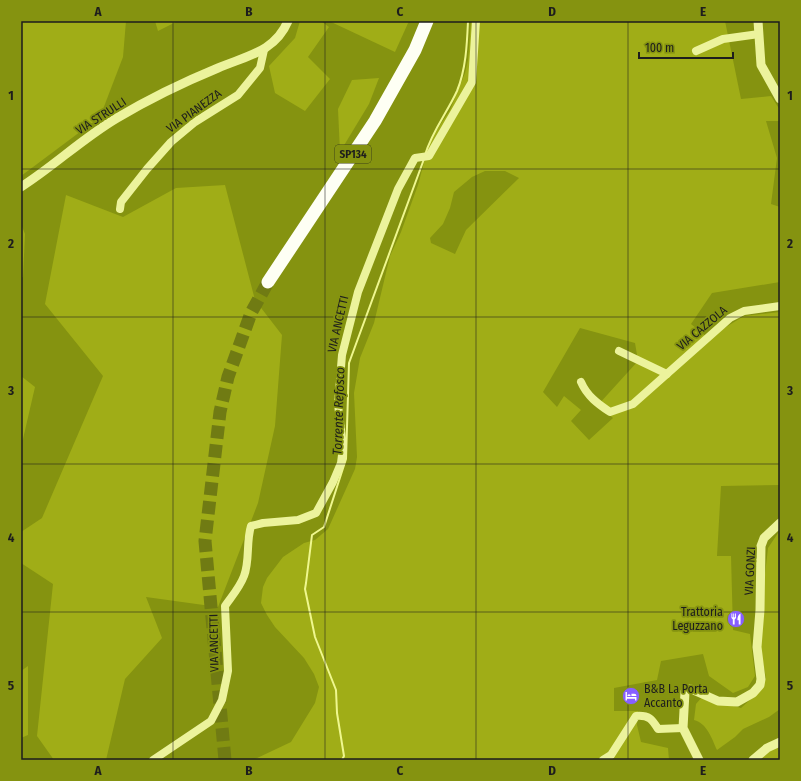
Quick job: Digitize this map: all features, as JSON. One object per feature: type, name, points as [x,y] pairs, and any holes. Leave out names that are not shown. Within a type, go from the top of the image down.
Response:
[{"type":"highway","name":"SP134","points":[[268,282],[378,115],[415,50],[427,21]]},
{"type":"street","name":"VIA PIANEZZA","points":[[200,75],[250,54],[264,50],[274,43],[283,32],[288,21]]},
{"type":"street","name":"VIA ANCETTI","points":[[153,760],[211,720],[222,700],[228,671],[225,606],[237,590],[244,575],[248,536],[251,526],[263,523],[298,520],[316,513],[333,482],[341,463],[342,447],[338,404],[342,355],[358,292],[398,189],[414,158],[429,156],[472,82],[476,21]]},
{"type":"street","points":[[758,21],[761,65],[780,99]]},
{"type":"street","points":[[696,51],[723,39],[759,34]]},
{"type":"street","name":"VIA PIANEZZA","points":[[120,209],[122,202],[147,169],[171,142],[195,122],[238,95],[260,68],[264,50]]},
{"type":"street","name":"VIA STRULLI","points":[[21,187],[116,118],[200,75]]},
{"type":"street","name":"VIA CAZZOLA","points":[[581,382],[585,390],[596,402],[610,412],[633,404],[730,318],[744,311],[780,306]]},
{"type":"street","points":[[619,351],[667,374]]},
{"type":"street","name":"VIA GONZI","points":[[699,760],[683,728],[685,692],[687,689],[718,701],[737,702],[753,693],[760,685],[761,679],[757,647],[760,610],[761,546],[764,538],[780,523]]},
{"type":"street","points":[[603,760],[611,754],[636,716],[645,715],[652,719],[658,729],[683,728]]},
{"type":"street","points":[[753,760],[767,748],[780,742]]},
{"type":"green space","points":[[21,21],[126,21],[123,57],[100,117],[21,176]]},
{"type":"green space","points":[[155,21],[178,21],[158,31]]},
{"type":"green space","points":[[300,21],[321,21],[329,27],[308,57],[330,79],[305,111],[275,93],[269,66],[295,38]]},
{"type":"green space","points":[[329,21],[409,21],[395,52]]},
{"type":"green space","points":[[471,21],[725,21],[741,99],[771,96],[780,110],[780,121],[766,121],[777,158],[771,204],[780,207],[780,282],[712,293],[691,324],[708,338],[744,316],[780,312],[780,485],[721,486],[717,556],[731,556],[733,630],[750,634],[755,676],[748,687],[733,693],[709,676],[703,654],[661,661],[657,680],[614,688],[614,711],[638,711],[637,725],[641,742],[668,748],[669,760],[253,760],[291,742],[315,703],[319,687],[314,674],[304,658],[275,627],[267,615],[261,603],[263,587],[267,578],[283,557],[304,543],[315,540],[328,529],[355,469],[357,457],[354,393],[360,358],[374,323],[390,256],[401,232],[418,185],[430,140],[450,110],[465,73],[468,60]],"holes":[[[485,171],[505,171],[519,178],[466,230],[455,254],[431,243],[430,238],[443,224],[450,208],[454,192],[472,177]],[[580,328],[635,343],[638,361],[598,405],[613,418],[589,440],[571,421],[581,410],[564,396],[557,407],[543,392]]]},
{"type":"green space","points":[[379,78],[369,104],[340,152],[338,109],[352,80]]},
{"type":"green space","points":[[225,185],[255,300],[282,335],[275,426],[258,503],[218,607],[146,597],[162,638],[125,679],[106,760],[54,760],[37,736],[53,584],[21,563],[21,532],[42,518],[103,376],[45,304],[66,195],[123,217],[176,188]]},
{"type":"green space","points":[[21,224],[25,234],[23,277],[21,278]]},
{"type":"green space","points":[[21,376],[35,387],[21,442]]},
{"type":"green space","points":[[780,530],[780,709],[769,717],[743,729],[717,750],[706,728],[694,720],[696,704],[702,697],[741,708],[752,698],[766,678],[758,636],[768,548]]},
{"type":"green space","points":[[28,666],[28,735],[21,738],[21,671]]},
{"type":"green space","points":[[780,746],[780,760],[757,760],[772,747]]},
{"type":"waterway","name":"Torrente Refosco","points":[[425,155],[428,146],[460,83],[466,56],[468,21]]},
{"type":"waterway","name":"Torrente Refosco","points":[[342,760],[344,756],[337,713],[336,690],[315,637],[305,589],[312,535],[324,527],[346,459],[349,363],[424,159]]},
{"type":"tunnel","points":[[225,760],[205,541],[220,412],[228,377],[251,313],[268,282]]},
{"type":"place","name":"Trattoria Leguzzano","points":[[736,619]]},
{"type":"place","name":"B&B La Porta Accanto","points":[[631,696]]}]
